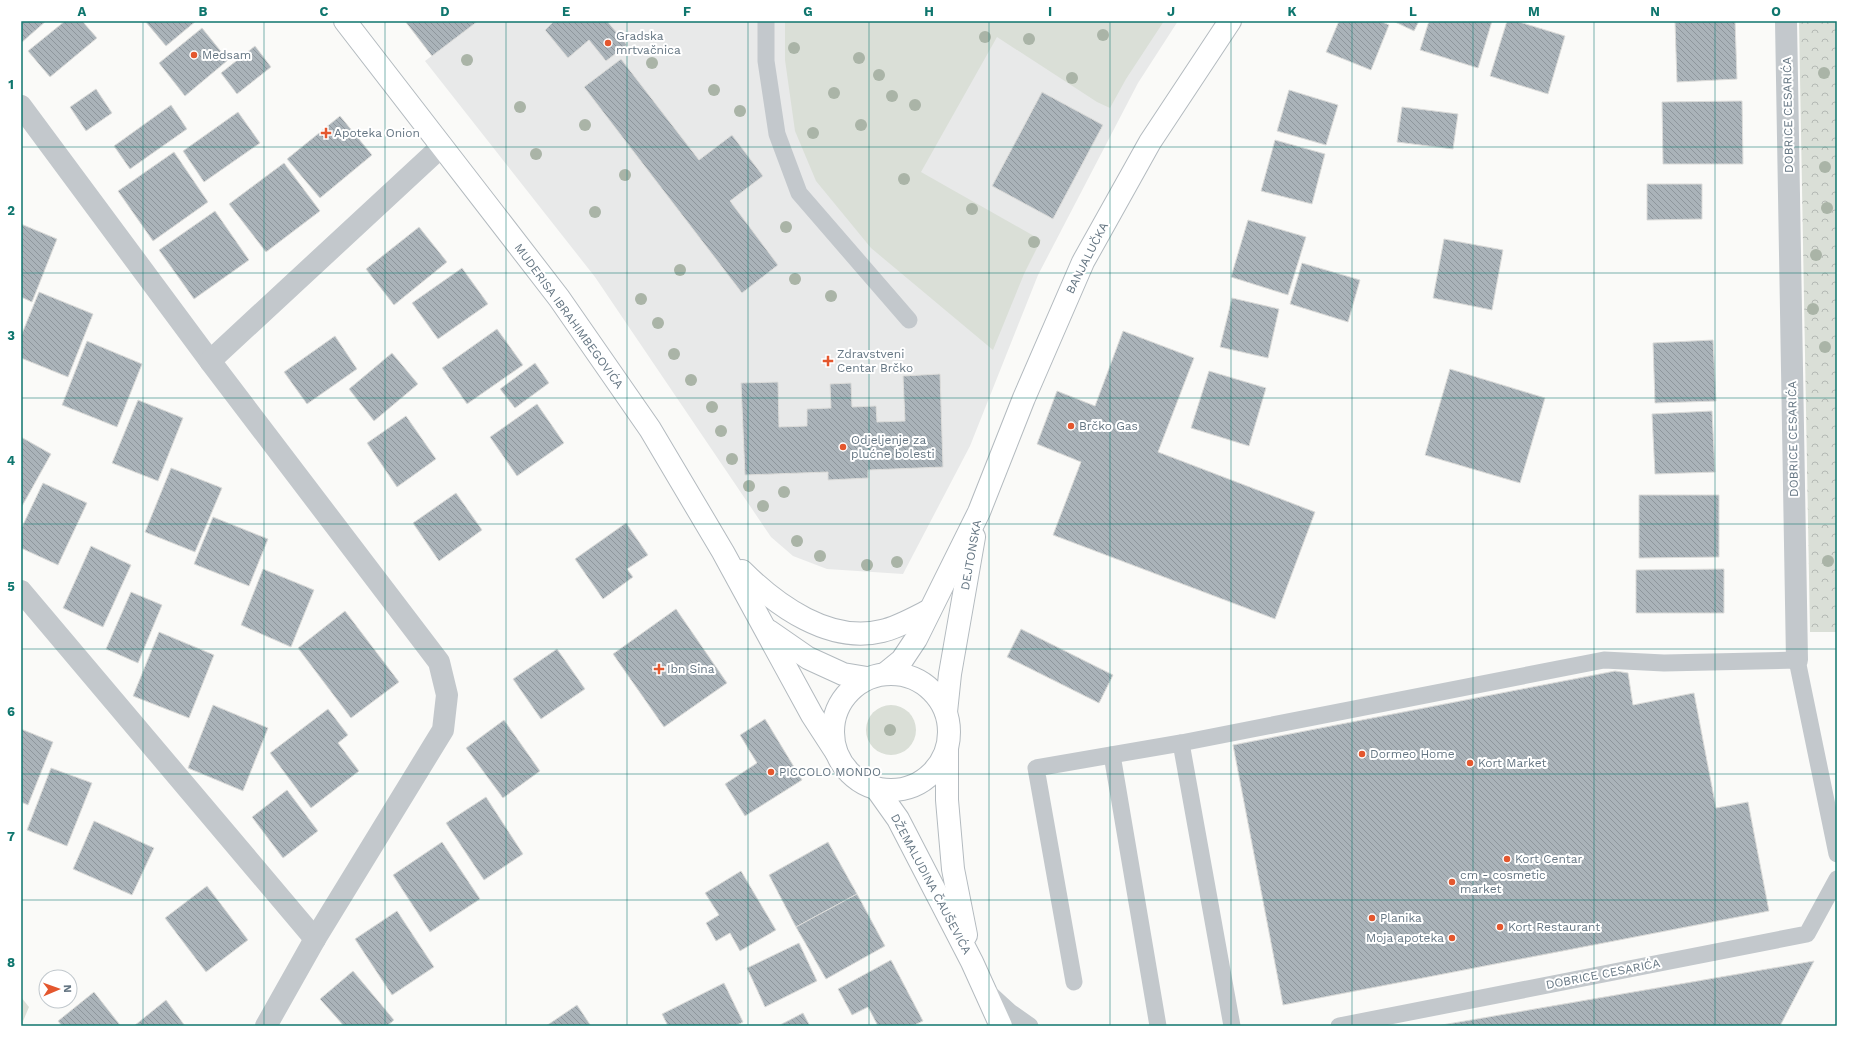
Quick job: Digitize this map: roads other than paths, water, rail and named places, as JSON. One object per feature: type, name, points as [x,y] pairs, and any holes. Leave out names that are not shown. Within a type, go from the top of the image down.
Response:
[{"type":"main road","name":"MUDERISA IBRAHIMBEGOVIĆA","points":[[345,21],[559,298],[650,429],[723,552],[812,715],[836,752]]},
{"type":"main road","name":"BANJALUČKA","points":[[979,512],[1024,398],[1083,262],[1150,142],[1230,21]]},
{"type":"main road","name":"DEJTONSKA","points":[[877,676],[902,660],[916,639],[979,512]]},
{"type":"main road","name":"DEJTONSKA","points":[[946,712],[950,674],[979,512]]},
{"type":"main road","points":[[723,552],[763,592],[791,611],[819,625],[842,632],[865,634],[882,631],[901,624],[930,610]]},
{"type":"main road","name":"MUDERISA IBRAHIMBEGOVIĆA","points":[[766,629],[808,658],[843,674],[877,676]]},
{"type":"main road","points":[[905,675],[922,682],[936,695],[946,712],[949,730],[947,749],[938,766],[926,778],[911,787],[893,790],[876,788],[860,781],[847,770],[836,752],[833,737],[834,720],[840,704],[851,689],[877,676],[905,675]]},
{"type":"main road","name":"DŽEMALUDINA ČAUŠEVIĆA","points":[[947,749],[947,800],[953,869],[972,962]]},
{"type":"main road","name":"DŽEMALUDINA ČAUŠEVIĆA","points":[[876,788],[898,819],[972,962],[1000,1026]]},
{"type":"street","name":"DOBRICE CESARIĆA","points":[[1786,21],[1797,660]]},
{"type":"street","points":[[21,106],[210,361],[439,662],[447,695],[443,730],[315,939],[266,1026]]},
{"type":"street","points":[[210,361],[442,146]]},
{"type":"street","points":[[21,591],[315,939]]},
{"type":"lane","points":[[766,21],[766,61],[777,134],[799,194],[909,320]]},
{"type":"lane","points":[[1074,982],[1036,768],[1181,743],[1604,660],[1664,663],[1797,660]]},
{"type":"lane","name":"DOBRICE CESARIĆA","points":[[1797,660],[1837,854]]},
{"type":"lane","points":[[1181,743],[1232,1026]]},
{"type":"lane","points":[[1112,755],[1158,1026]]},
{"type":"lane","name":"DOBRICE CESARIĆA","points":[[1339,1026],[1807,934],[1837,879]]},
{"type":"lane","points":[[983,986],[1010,1012],[1030,1026]]},
{"type":"place","name":"Gradska mrtvačnica","points":[[608,43]]},
{"type":"place","name":"Medsam","points":[[194,55]]},
{"type":"place","name":"Apoteka Onion","points":[[326,133]]},
{"type":"place","name":"Zdravstveni Centar Brčko","points":[[828,361]]},
{"type":"place","name":"Brčko Gas","points":[[1071,426]]},
{"type":"place","name":"Odjeljenje za plućne bolesti","points":[[843,447]]},
{"type":"place","name":"Ibn Sina","points":[[659,669]]},
{"type":"place","name":"Dormeo Home","points":[[1362,754]]},
{"type":"place","name":"Kort Market","points":[[1470,763]]},
{"type":"place","name":"PICCOLO MONDO","points":[[771,772]]},
{"type":"place","name":"Kort Centar","points":[[1507,859]]},
{"type":"place","name":"cm - cosmetic market","points":[[1452,882]]},
{"type":"place","name":"Planika","points":[[1372,918]]},
{"type":"place","name":"Kort Restaurant","points":[[1500,927]]},
{"type":"place","name":"Moja apoteka","points":[[1452,938]]}]
